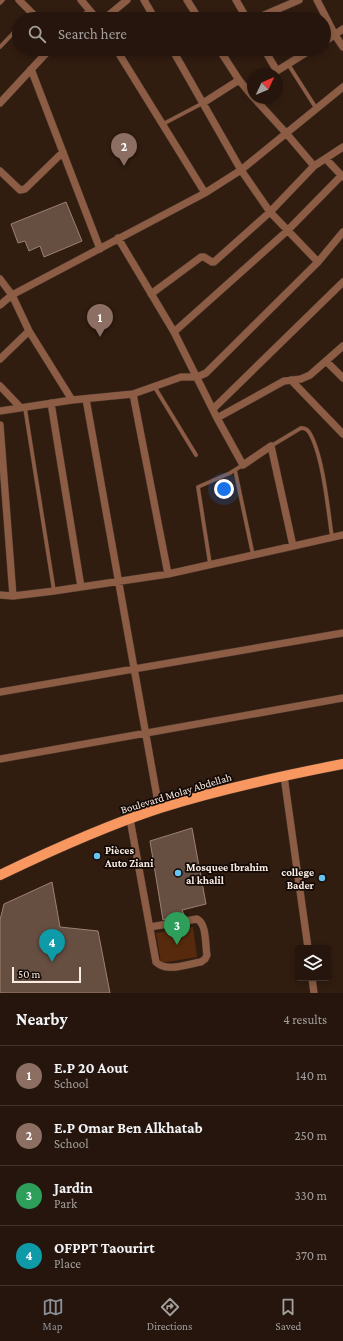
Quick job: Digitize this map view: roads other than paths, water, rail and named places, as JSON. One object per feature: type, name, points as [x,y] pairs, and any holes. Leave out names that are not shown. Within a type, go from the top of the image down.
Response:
[{"type":"main road","name":"Boulevard Molay Abdellah","points":[[0,875],[62,846],[159,808],[239,786],[343,764]]},
{"type":"street","points":[[19,0],[28,12]]},
{"type":"street","points":[[81,0],[90,11]]},
{"type":"street","points":[[112,12],[127,0]]},
{"type":"street","points":[[144,0],[151,12]]},
{"type":"street","points":[[187,0],[195,12]]},
{"type":"street","points":[[236,0],[243,12]]},
{"type":"street","points":[[271,12],[299,0]]},
{"type":"street","points":[[317,0],[323,12]]},
{"type":"street","points":[[331,27],[343,47]]},
{"type":"street","points":[[331,38],[343,29]]},
{"type":"street","points":[[0,102],[43,56]]},
{"type":"street","points":[[120,56],[205,193]]},
{"type":"street","points":[[176,56],[241,170],[270,212],[318,262]]},
{"type":"street","points":[[224,56],[239,80],[247,86]]},
{"type":"street","points":[[267,56],[272,68]]},
{"type":"street","points":[[281,68],[301,56]]},
{"type":"street","points":[[31,69],[100,249]]},
{"type":"street","points":[[203,103],[239,80]]},
{"type":"street","points":[[0,305],[12,295],[205,193],[241,170],[343,87]]},
{"type":"street","points":[[259,104],[314,166]]},
{"type":"street","points":[[151,294],[201,258],[204,257],[214,262],[270,212],[314,166],[343,147]]},
{"type":"street","points":[[0,171],[20,190],[22,190],[25,189],[63,152]]},
{"type":"street","points":[[174,332],[287,231],[342,176],[326,159]]},
{"type":"street","points":[[0,411],[72,400],[133,394],[181,377],[197,377],[206,373],[213,368],[318,262],[343,232]]},
{"type":"street","points":[[118,238],[174,332],[217,418],[243,464],[271,446],[293,546]]},
{"type":"street","points":[[0,279],[12,295],[29,331],[72,400]]},
{"type":"street","points":[[213,409],[343,282]]},
{"type":"street","points":[[0,359],[29,331]]},
{"type":"street","points":[[217,418],[278,384],[310,375],[343,346]]},
{"type":"street","points":[[326,361],[343,378]]},
{"type":"street","points":[[291,380],[343,434]]},
{"type":"street","points":[[0,386],[22,407]]},
{"type":"street","points":[[133,394],[168,574]]},
{"type":"street","points":[[86,399],[120,582],[159,808]]},
{"type":"street","points":[[51,403],[82,587]]},
{"type":"street","points":[[0,425],[13,596]]},
{"type":"street","points":[[0,595],[13,596],[54,591],[168,574],[343,535]]},
{"type":"street","points":[[0,692],[343,633]]},
{"type":"street","points":[[0,759],[343,698]]},
{"type":"street","points":[[284,776],[308,945]]},
{"type":"street","points":[[130,819],[156,962],[160,966],[167,968],[201,962],[205,959],[207,955],[203,925],[197,919],[150,927]]},
{"type":"street","points":[[312,981],[314,993]]},
{"type":"lane","points":[[0,4],[3,0]]},
{"type":"lane","points":[[0,47],[12,34]]},
{"type":"lane","points":[[288,64],[316,108]]},
{"type":"lane","points":[[163,124],[203,103]]},
{"type":"lane","points":[[154,386],[196,455]]},
{"type":"lane","points":[[22,407],[54,591]]},
{"type":"lane","points":[[271,446],[301,428],[309,431],[317,452],[323,477],[332,538]]},
{"type":"lane","points":[[210,565],[198,487],[235,470],[243,464]]},
{"type":"lane","points":[[235,470],[253,555]]},
{"type":"place","name":"E.P Omar Ben Alkhatab","points":[[124,166]]},
{"type":"place","name":"E.P 20 Aout","points":[[100,337]]},
{"type":"place","name":"Pièces Auto Ziani","points":[[97,856]]},
{"type":"place","name":"Mosquee Ibrahim al khalil","points":[[178,873]]},
{"type":"place","name":"college Bader","points":[[322,878]]},
{"type":"place","name":"Jardin","points":[[177,945]]},
{"type":"place","name":"OFPPT Taourirt","points":[[52,962]]}]
